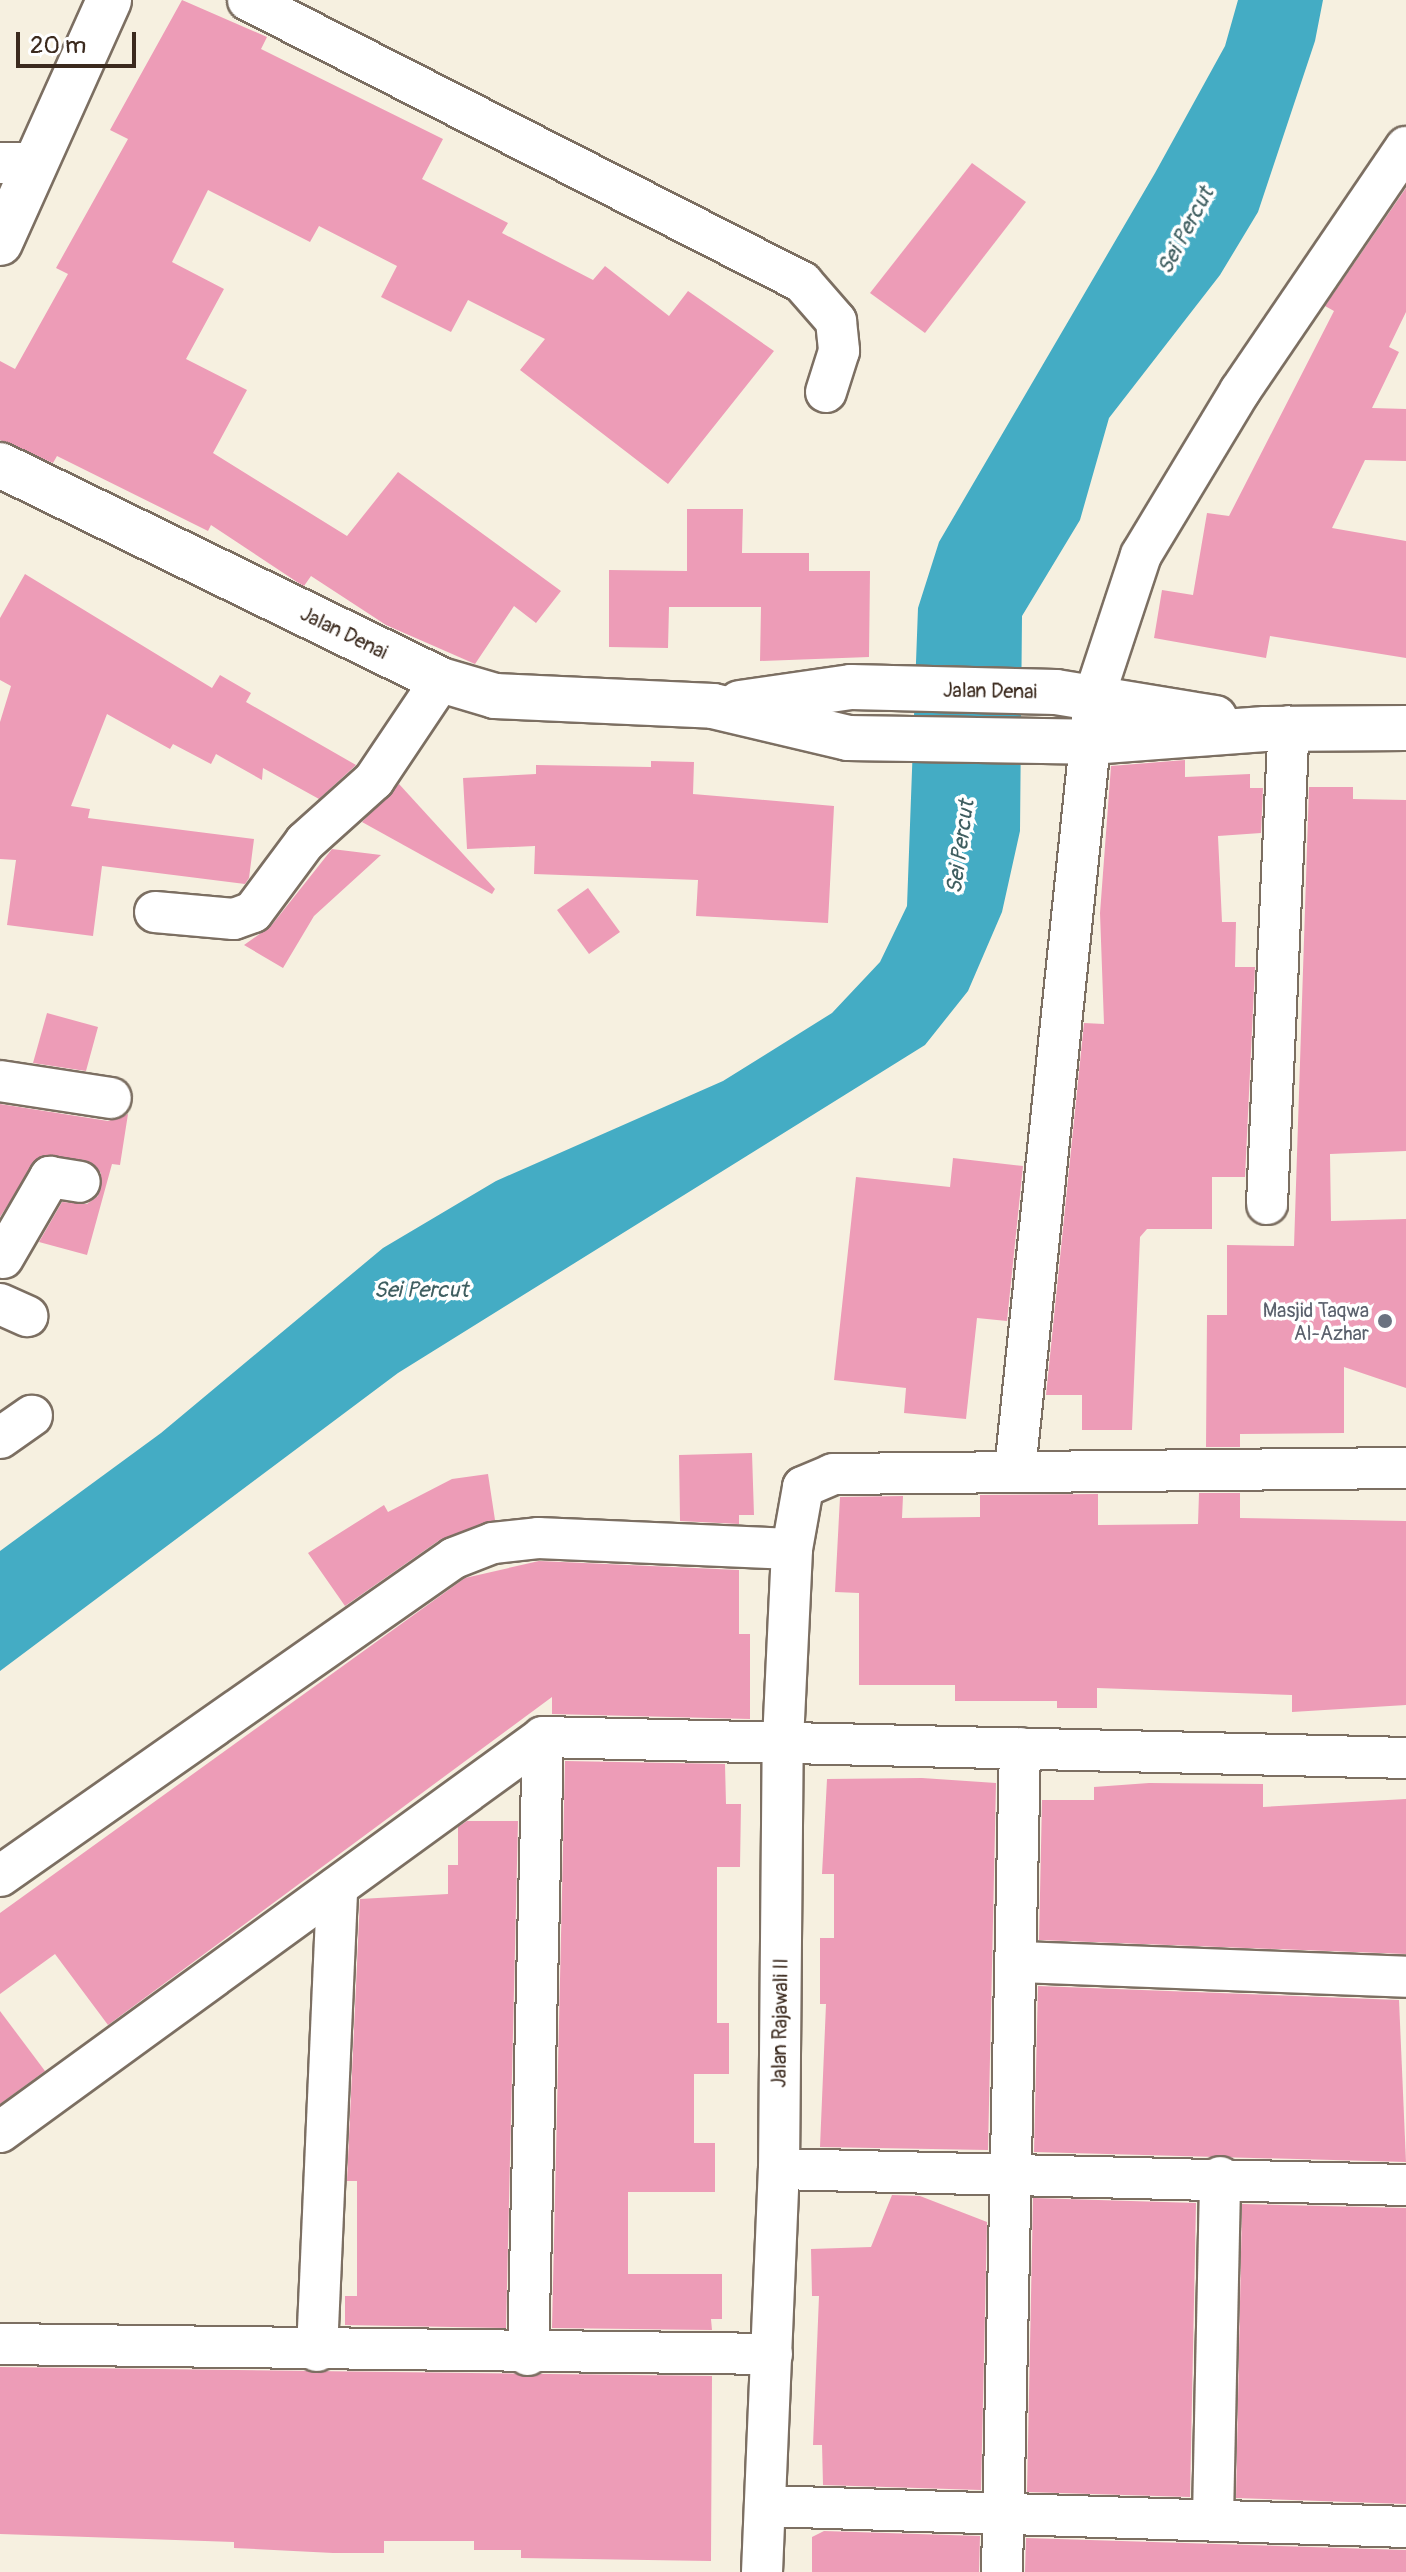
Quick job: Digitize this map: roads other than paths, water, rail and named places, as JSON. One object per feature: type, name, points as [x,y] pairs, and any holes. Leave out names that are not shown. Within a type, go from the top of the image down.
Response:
[{"type":"main road","points":[[0,243],[17,163],[109,0]]},
{"type":"main road","name":"Jalan Denai","points":[[0,465],[441,680],[495,696],[713,706],[851,687],[1076,693],[1277,728]]},
{"type":"main road","name":"Jalan Denai","points":[[713,706],[848,738],[1073,742],[1277,728],[1406,728]]},
{"type":"street","points":[[248,0],[802,282],[836,321],[839,351],[826,392]]},
{"type":"street","points":[[1406,147],[1240,391],[1141,555],[1076,693],[1015,1470],[1406,1468]]},
{"type":"street","points":[[155,912],[234,919],[253,912],[305,842],[374,780],[441,680]]},
{"type":"street","points":[[1267,1204],[1277,728]]},
{"type":"street","points":[[0,1081],[111,1098]]},
{"type":"street","points":[[1,1259],[50,1177],[80,1182]]},
{"type":"street","points":[[0,1438],[32,1416]]},
{"type":"street","name":"Jalan Rajawali II","points":[[762,2572],[779,2169],[783,1741],[792,1549],[799,1499],[811,1479],[1015,1470]]},
{"type":"street","points":[[0,1876],[454,1558],[493,1543],[538,1538],[792,1549]]},
{"type":"street","points":[[528,2355],[543,1737]]},
{"type":"street","points":[[0,2132],[543,1737],[1406,1758]]},
{"type":"street","points":[[1002,2572],[1016,2175],[1020,1748]]},
{"type":"street","points":[[317,2351],[337,1887]]},
{"type":"street","points":[[1020,1962],[1406,1977]]},
{"type":"street","points":[[779,2169],[1220,2177],[1406,2185]]},
{"type":"street","points":[[1213,2518],[1220,2177]]},
{"type":"street","points":[[0,2344],[528,2355],[772,2354]]},
{"type":"street","points":[[767,2506],[1213,2518],[1406,2527]]},
{"type":"water","name":"Sei Percut","points":[[1238,0],[1323,0],[1315,41],[1258,212],[1220,275],[1109,418],[1080,520],[1022,616],[1020,831],[1002,912],[968,991],[925,1045],[398,1373],[0,1671],[0,1551],[161,1433],[383,1248],[496,1181],[723,1081],[832,1013],[880,962],[907,906],[918,608],[939,542],[1155,173],[1225,46]]},
{"type":"place","name":"Masjid Taqwa Al-Azhar","points":[[1385,1321]]}]
